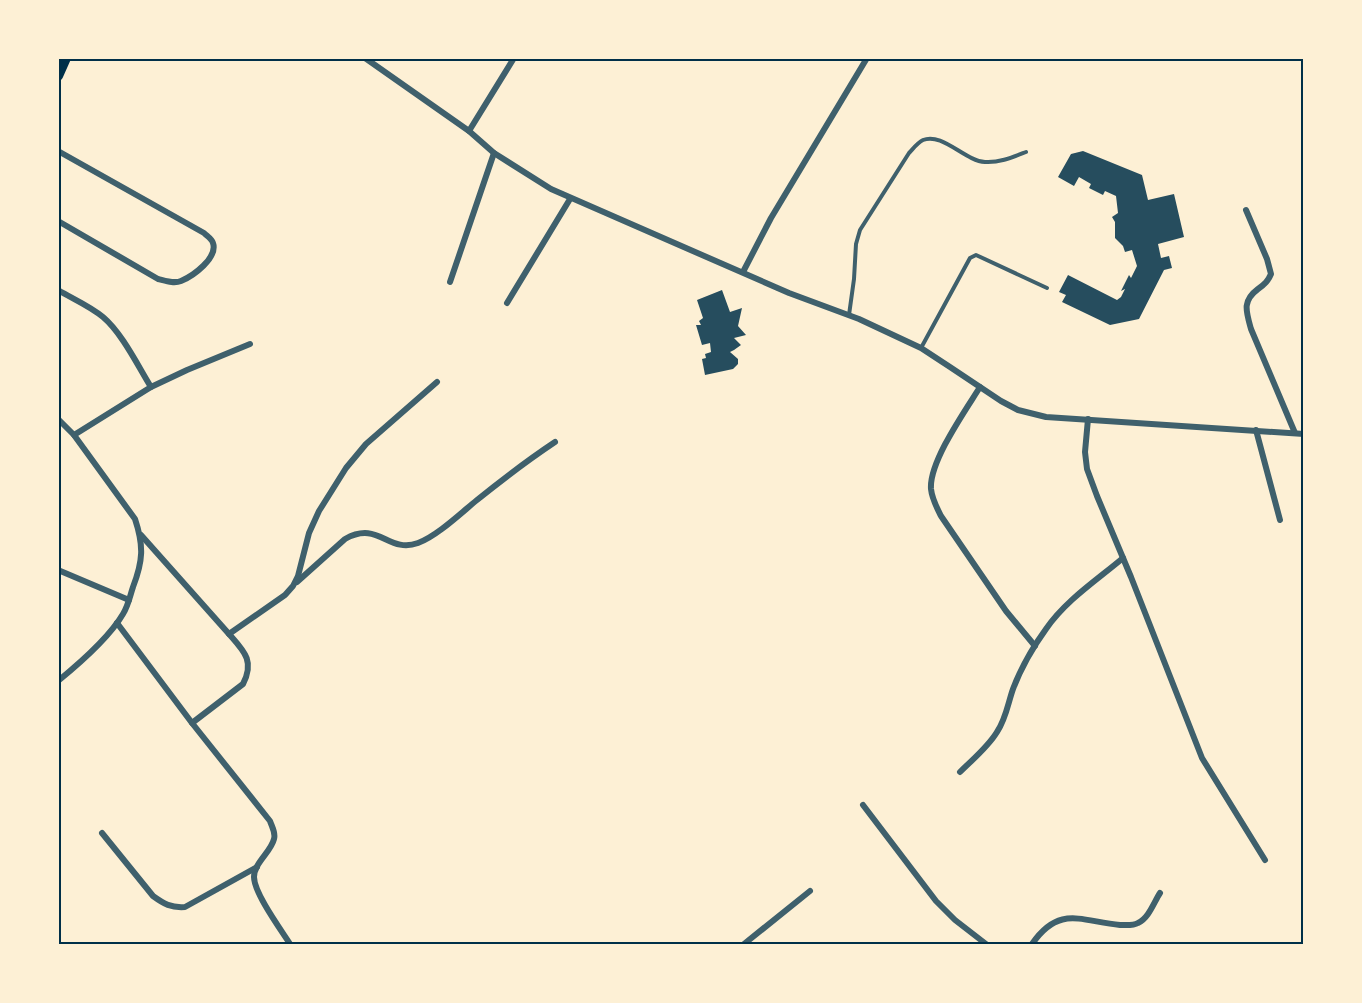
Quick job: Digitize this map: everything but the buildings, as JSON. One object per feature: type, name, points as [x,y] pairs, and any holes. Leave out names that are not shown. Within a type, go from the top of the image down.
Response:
[{"type":"main road","points":[[58,76],[66,58]]},
{"type":"street","points":[[364,58],[469,131],[494,153],[551,189],[789,293],[849,315],[921,348],[1018,410],[1046,417],[1304,434]]},
{"type":"street","points":[[469,131],[514,58]]},
{"type":"street","points":[[743,273],[771,218],[867,58]]},
{"type":"street","points":[[58,151],[204,233],[213,241],[213,255],[202,268],[181,281],[167,282],[58,221]]},
{"type":"street","points":[[450,282],[494,153]]},
{"type":"street","points":[[507,303],[570,199]]},
{"type":"street","points":[[1246,210],[1271,274],[1267,282],[1248,298],[1246,309],[1251,329],[1295,433]]},
{"type":"street","points":[[58,290],[94,310],[110,323],[152,387]]},
{"type":"street","points":[[74,435],[152,387],[250,344]]},
{"type":"street","points":[[229,634],[285,595],[298,576],[309,533],[319,511],[346,468],[366,444],[437,382]]},
{"type":"street","points":[[980,387],[941,452],[932,475],[933,500],[941,516],[1006,611],[1035,646]]},
{"type":"street","points":[[58,419],[74,435],[135,519],[141,535],[142,553],[140,569],[125,612],[78,665],[58,681]]},
{"type":"street","points":[[1088,419],[1085,452],[1087,469],[1097,496],[1202,758],[1264,860]]},
{"type":"street","points":[[1256,430],[1280,520]]},
{"type":"street","points":[[292,586],[353,534],[364,532],[378,535],[396,544],[407,546],[421,542],[435,534],[504,478],[555,442]]},
{"type":"street","points":[[141,535],[229,634],[243,651],[248,662],[248,674],[243,684],[192,723]]},
{"type":"street","points":[[960,772],[989,744],[1003,722],[1014,687],[1046,627],[1072,599],[1123,558]]},
{"type":"street","points":[[58,570],[129,600]]},
{"type":"street","points":[[117,623],[270,821],[274,830],[274,840],[254,876],[257,891],[290,945]]},
{"type":"street","points":[[863,805],[936,901],[986,945]]},
{"type":"street","points":[[102,833],[153,896],[162,903],[175,907],[185,907],[258,866]]},
{"type":"street","points":[[744,945],[810,891]]},
{"type":"street","points":[[1032,945],[1051,923],[1066,919],[1137,924],[1145,918],[1160,893]]},
{"type":"lane","points":[[849,315],[856,243],[860,230],[917,144],[925,139],[938,140],[970,158],[985,162],[1001,161],[1026,152]]},
{"type":"lane","points":[[921,348],[973,256],[976,255],[1047,288]]}]
